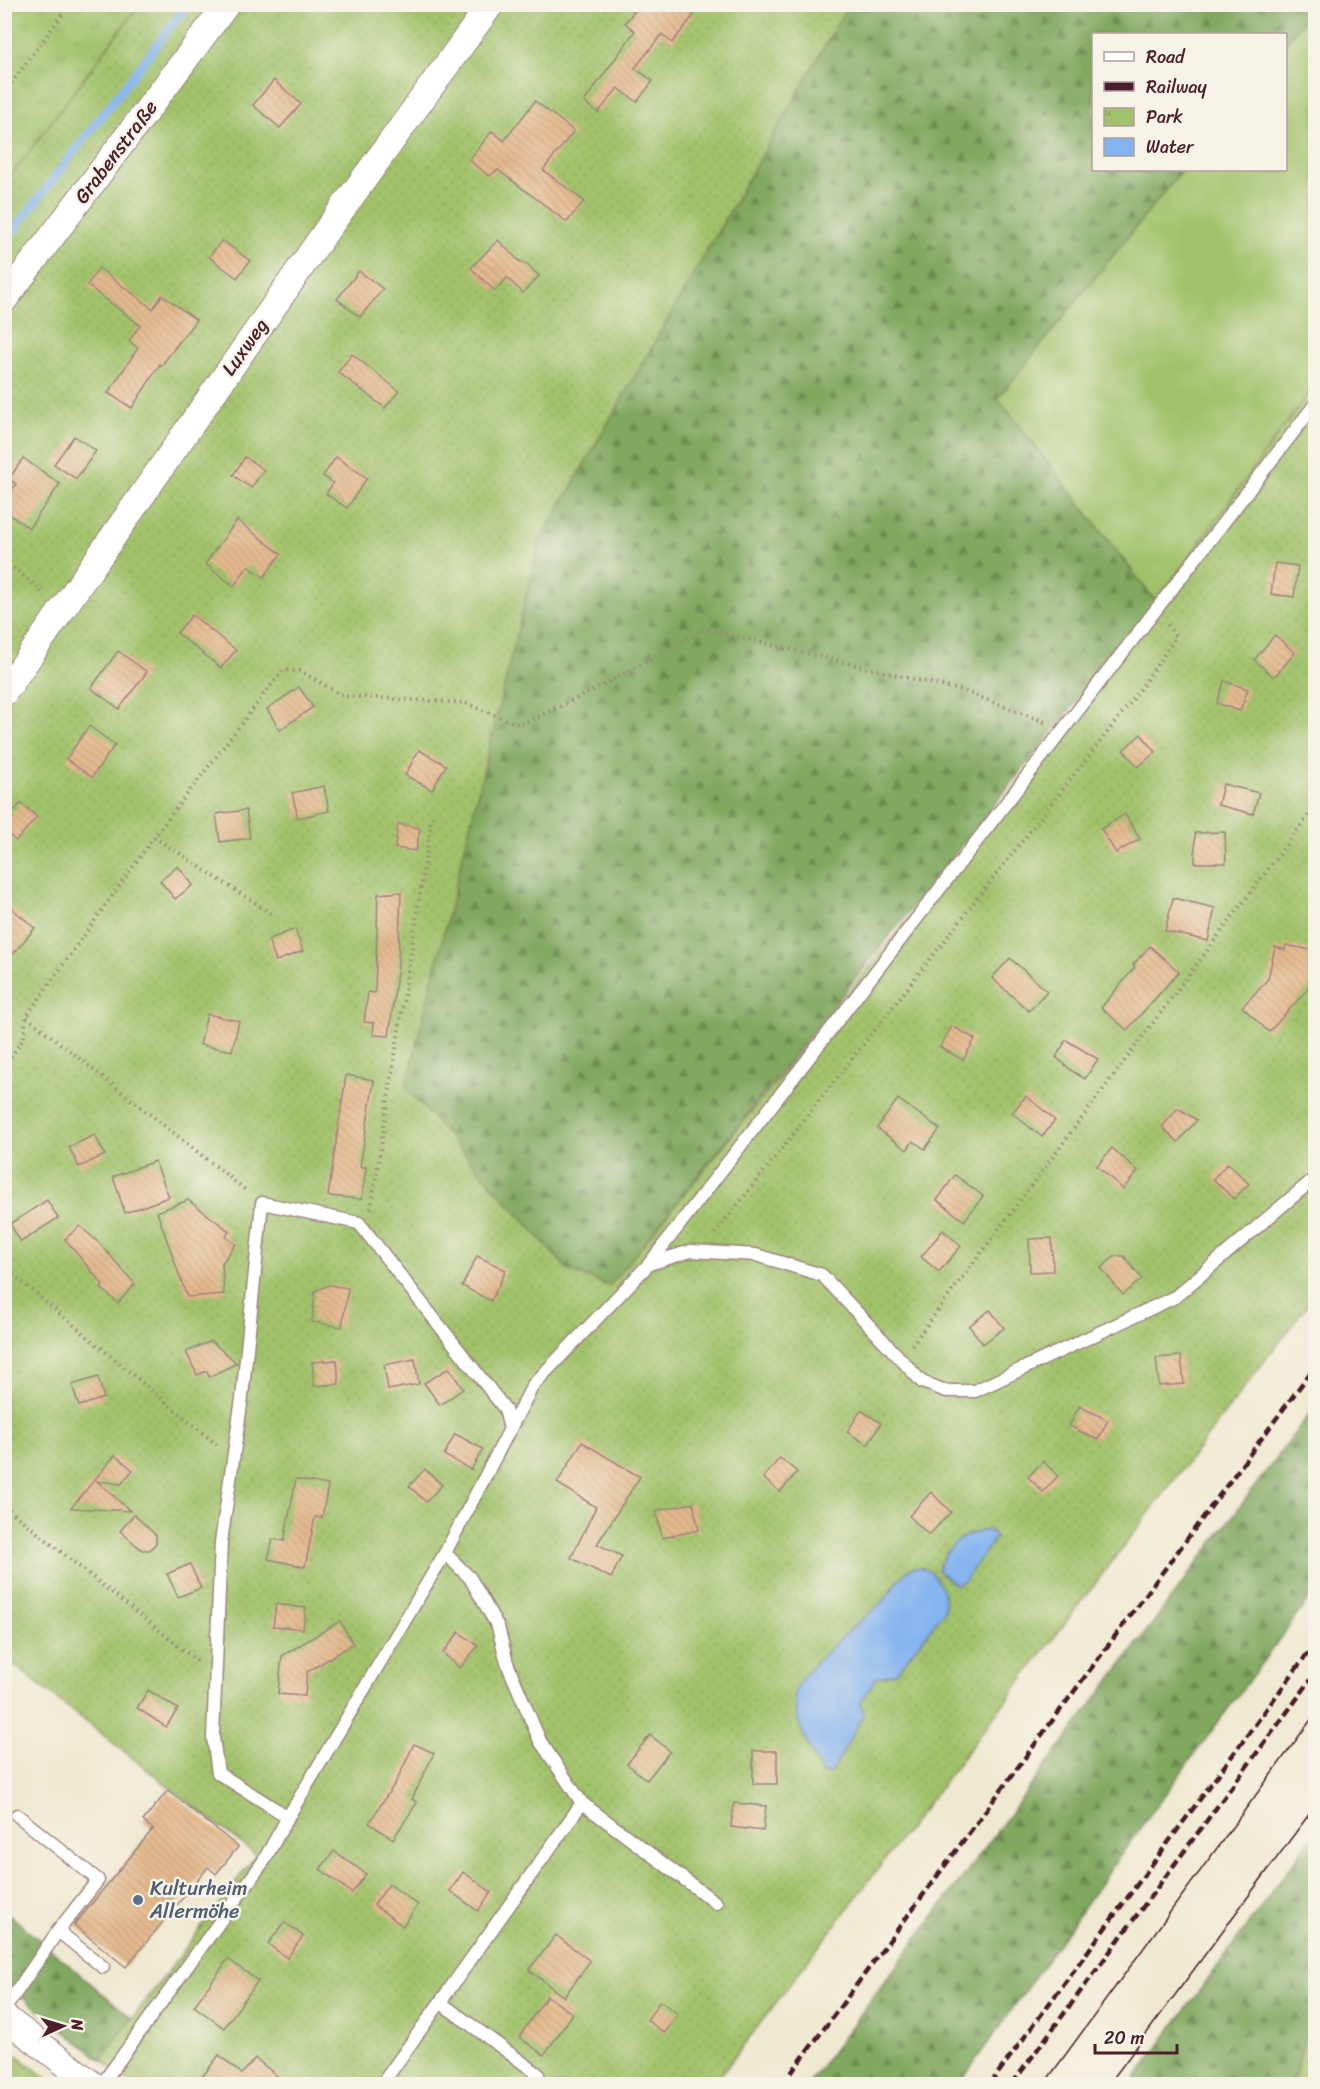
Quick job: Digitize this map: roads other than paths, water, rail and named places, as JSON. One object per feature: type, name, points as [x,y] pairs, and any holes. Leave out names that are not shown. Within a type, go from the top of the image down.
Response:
[{"type":"street","name":"Grabenstraße","points":[[4,300],[227,4]]},
{"type":"street","name":"Luxweg","points":[[4,693],[329,227],[491,4]]},
{"type":"street","points":[[4,2017],[92,2085]]},
{"type":"lane","points":[[102,2085],[263,1862],[445,1553],[533,1385],[649,1264],[1305,416],[1316,406]]},
{"type":"lane","points":[[649,1264],[691,1251],[756,1255],[822,1275],[922,1382],[946,1391],[975,1391],[1175,1297],[1316,1178]]},
{"type":"lane","points":[[288,1817],[218,1773],[213,1737],[221,1542],[242,1398],[262,1203],[359,1223],[505,1408],[510,1429]]},
{"type":"lane","points":[[445,1553],[470,1578],[498,1627],[507,1663],[540,1741],[582,1803],[716,1903]]},
{"type":"lane","points":[[382,2085],[582,1803]]},
{"type":"lane","points":[[4,2010],[58,1931],[98,1880],[17,1815]]},
{"type":"lane","points":[[58,1931],[103,1967]]},
{"type":"lane","points":[[441,2003],[538,2074]]},
{"type":"water","points":[[989,1530],[996,1537],[964,1581],[956,1585],[938,1570],[941,1561],[957,1542],[980,1531]]},
{"type":"water","points":[[914,1567],[922,1568],[934,1575],[944,1596],[945,1610],[896,1673],[876,1678],[860,1703],[864,1714],[831,1773],[822,1774],[796,1713],[795,1692],[799,1683],[807,1672],[880,1604],[900,1579]]},
{"type":"waterway","points":[[4,243],[188,4]]},
{"type":"tram line","points":[[1044,2084],[1316,1713]]},
{"type":"tram line","points":[[1109,2084],[1316,1805]]},
{"type":"railway","points":[[783,2084],[1316,1365]]},
{"type":"railway","points":[[990,2084],[1316,1642]]},
{"type":"railway","points":[[1012,2084],[1316,1673]]},
{"type":"place","name":"Kulturheim Allermöhe","points":[[138,1900]]}]
